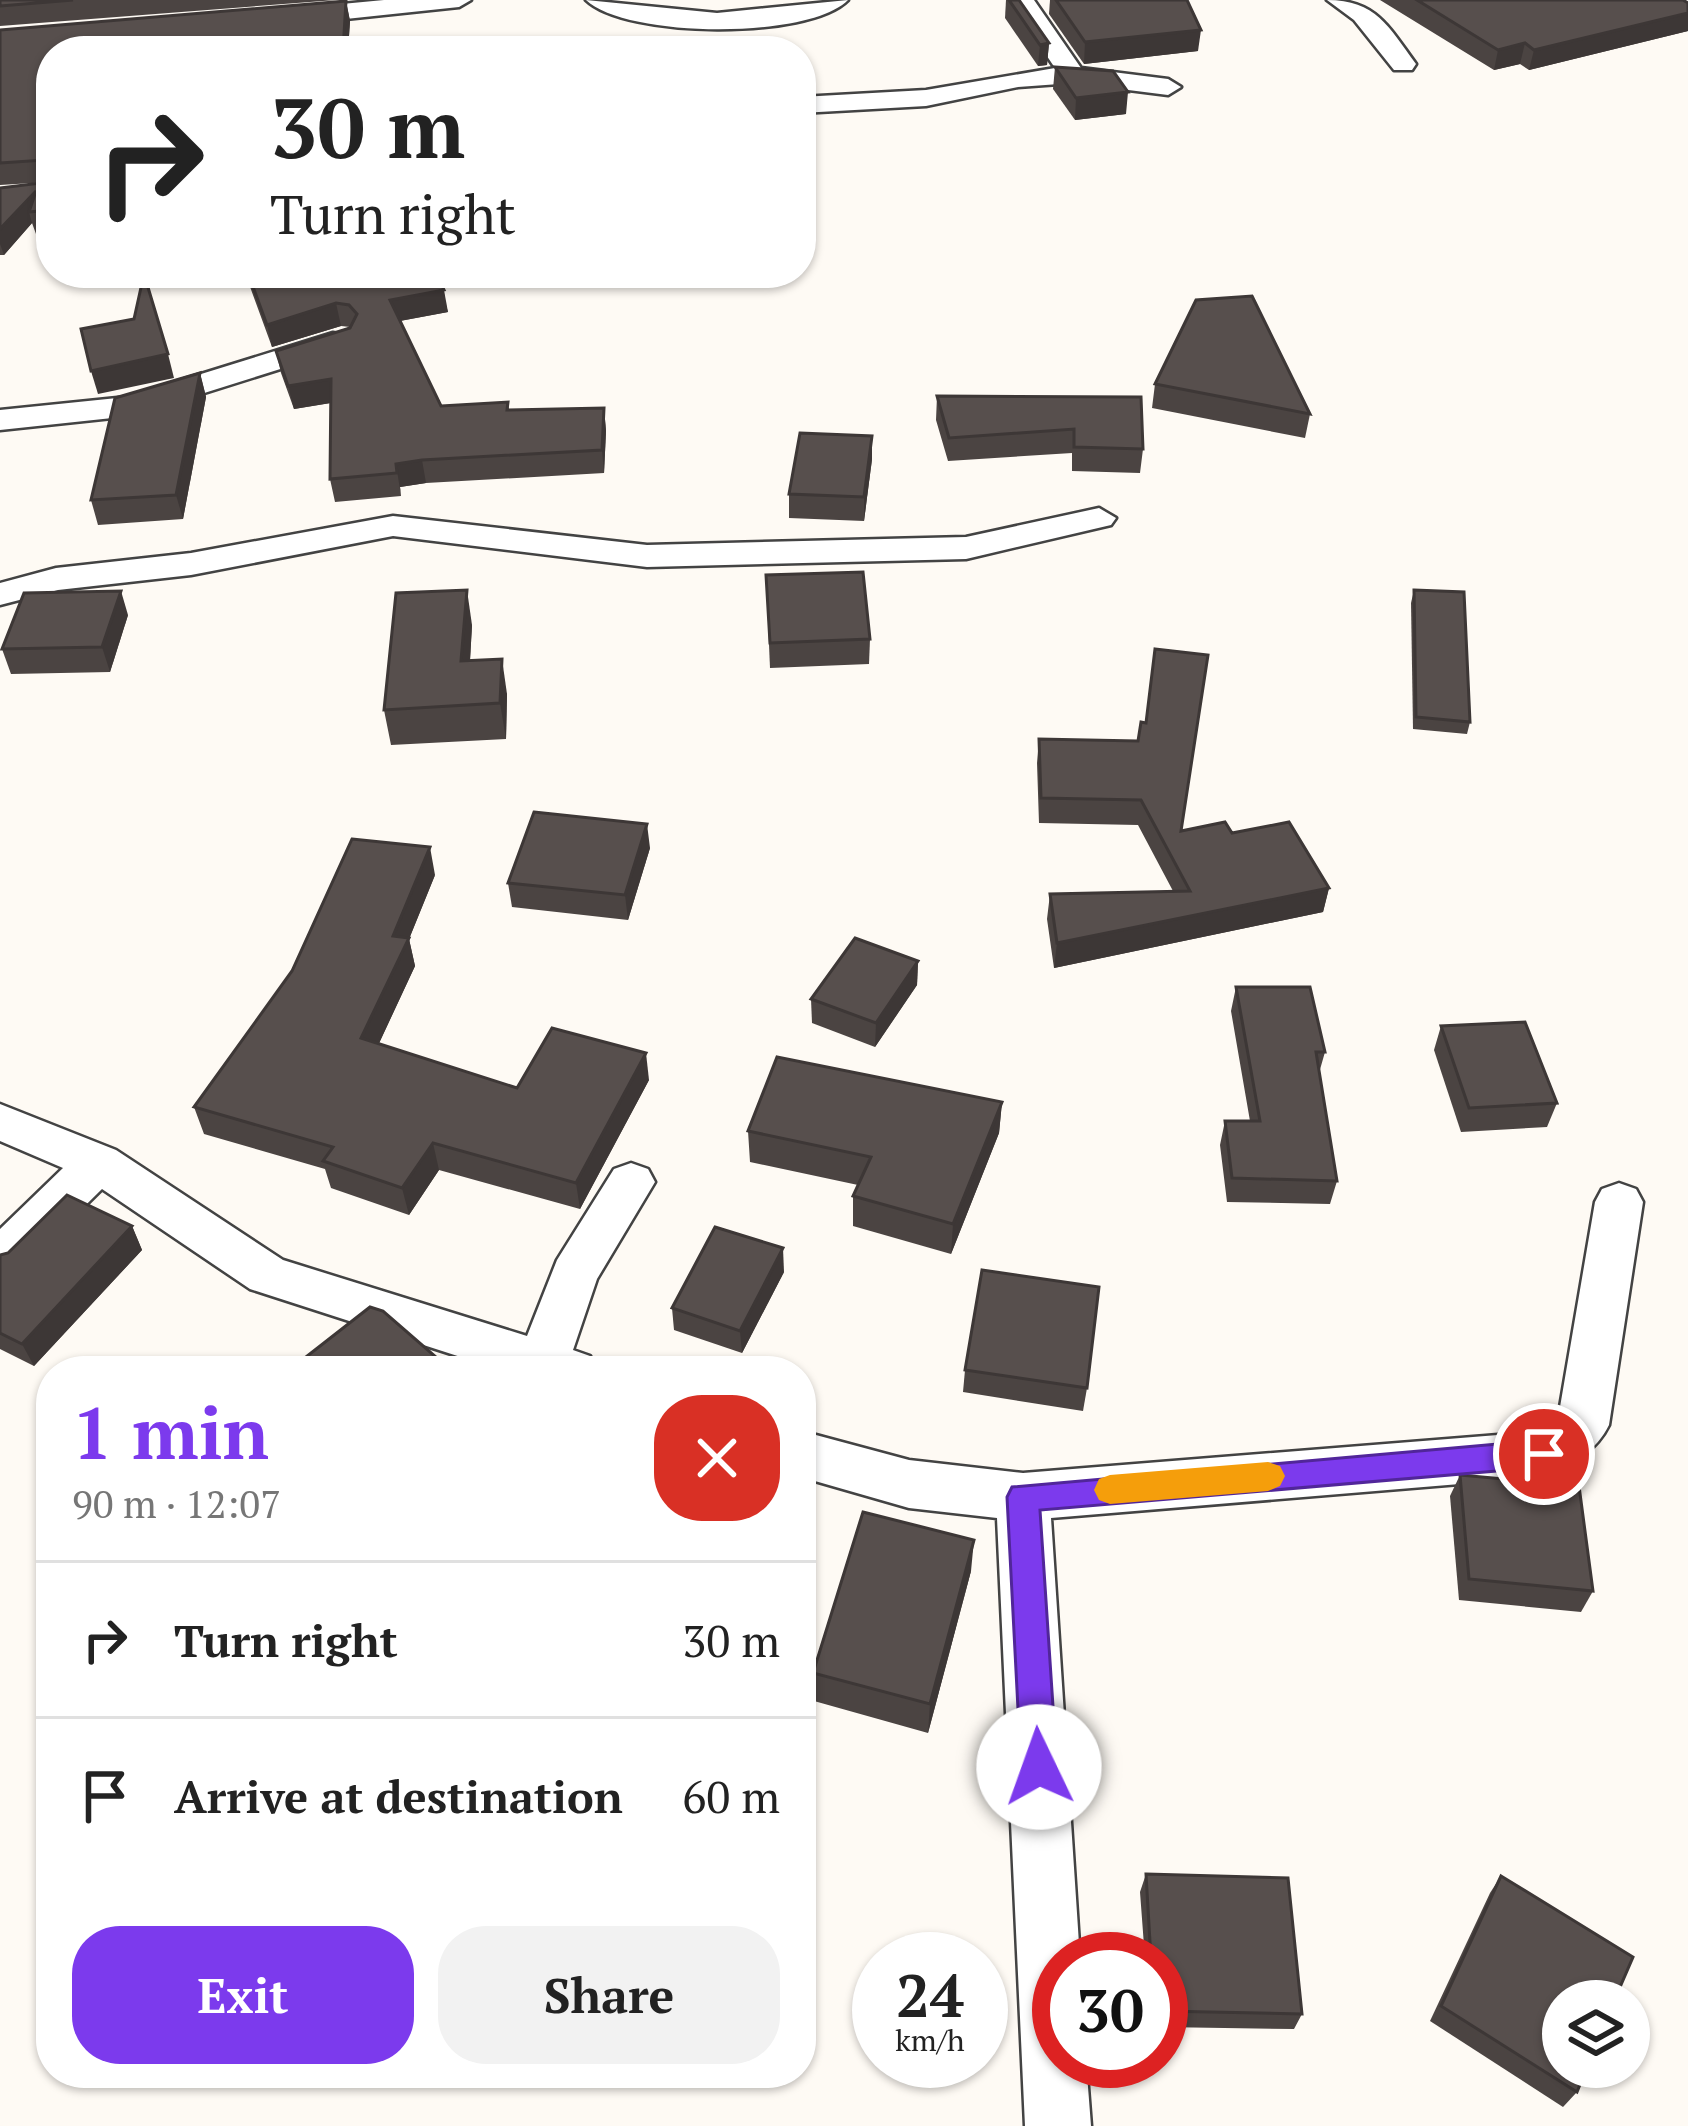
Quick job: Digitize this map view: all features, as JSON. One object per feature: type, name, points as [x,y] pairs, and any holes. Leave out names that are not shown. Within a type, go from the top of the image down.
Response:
[{"type":"street","points":[[266,19],[410,1],[459,0]]},
{"type":"street","points":[[598,0],[646,16],[698,20],[796,12],[836,0]]},
{"type":"street","points":[[1022,0],[1073,75]]},
{"type":"street","points":[[1339,0],[1363,15],[1403,64]]},
{"type":"street","points":[[816,104],[926,98],[1018,79],[1073,75],[1168,87]]},
{"type":"street","points":[[0,421],[131,406],[342,339]]},
{"type":"street","points":[[0,594],[56,579],[190,563],[393,526],[647,556],[966,548],[1099,518]]},
{"type":"street","points":[[0,1121],[99,1163],[267,1275],[529,1356]]},
{"type":"street","points":[[0,1259],[99,1163]]},
{"type":"street","points":[[560,1356],[574,1274],[631,1182]]},
{"type":"street","points":[[816,1458],[909,1484],[1023,1497],[1544,1454],[1583,1425],[1619,1202]]},
{"type":"street","points":[[1023,1497],[1058,2126]]},
{"type":"building","points":[[0,0],[73,0],[0,6]]},
{"type":"building","points":[[1009,0],[1019,0],[1049,43],[1040,45]]},
{"type":"building","points":[[1056,0],[1187,0],[1201,30],[1085,42]]},
{"type":"building","points":[[1417,0],[1683,0],[1688,13],[1534,50],[1525,43],[1498,50]]},
{"type":"building","points":[[346,1],[344,36],[36,36],[36,161],[0,163],[0,30]]},
{"type":"building","points":[[1055,67],[1113,71],[1128,92],[1076,98]]},
{"type":"building","points":[[36,184],[36,191],[0,229],[0,188]]},
{"type":"building","points":[[141,288],[148,288],[168,354],[91,371],[81,329],[134,319]]},
{"type":"building","points":[[253,288],[443,288],[390,300],[441,406],[508,402],[507,410],[604,408],[602,450],[422,460],[396,464],[397,473],[330,479],[331,379],[288,386],[276,351],[350,328],[357,314],[349,305],[336,303],[267,325]]},
{"type":"building","points":[[1252,296],[1310,414],[1155,384],[1196,300]]},
{"type":"building","points":[[200,373],[176,495],[91,500],[115,398]]},
{"type":"building","points":[[937,396],[1141,397],[1143,449],[1074,447],[1074,429],[949,438]]},
{"type":"building","points":[[800,433],[872,436],[864,497],[789,494]]},
{"type":"building","points":[[863,572],[870,639],[770,643],[766,575]]},
{"type":"building","points":[[467,590],[461,661],[502,659],[500,703],[384,710],[396,593]]},
{"type":"building","points":[[1414,590],[1464,592],[1470,722],[1416,717]]},
{"type":"building","points":[[121,591],[102,647],[2,649],[24,593]]},
{"type":"building","points":[[1155,649],[1208,655],[1181,831],[1225,822],[1232,833],[1289,822],[1329,888],[1057,943],[1050,894],[1190,891],[1141,800],[1041,798],[1039,739],[1138,741],[1141,722],[1146,723]]},
{"type":"building","points":[[534,812],[647,824],[625,895],[508,883]]},
{"type":"building","points":[[352,839],[430,847],[393,936],[409,938],[361,1038],[517,1088],[552,1028],[646,1053],[576,1183],[433,1143],[402,1188],[323,1161],[333,1147],[194,1107],[292,971]]},
{"type":"building","points":[[855,938],[918,961],[876,1023],[811,999]]},
{"type":"building","points":[[1236,987],[1310,987],[1325,1052],[1316,1052],[1337,1181],[1232,1178],[1225,1121],[1260,1121]]},
{"type":"building","points":[[1525,1022],[1557,1103],[1469,1108],[1441,1026]]},
{"type":"building","points":[[777,1057],[1002,1102],[953,1224],[853,1196],[871,1157],[748,1131]]},
{"type":"building","points":[[67,1195],[132,1226],[22,1344],[0,1333],[0,1255],[8,1253]]},
{"type":"building","points":[[715,1227],[783,1248],[740,1331],[672,1308]]},
{"type":"building","points":[[982,1270],[1099,1287],[1087,1388],[965,1370]]},
{"type":"building","points":[[370,1307],[383,1311],[435,1356],[307,1356]]},
{"type":"building","points":[[1460,1475],[1579,1486],[1593,1591],[1469,1579]]},
{"type":"building","points":[[863,1512],[974,1540],[930,1704],[816,1674]]},
{"type":"building","points":[[1146,1874],[1288,1878],[1302,2014],[1188,2012],[1188,1932],[1149,1932]]},
{"type":"building","points":[[1501,1876],[1633,1957],[1623,1980],[1542,1980],[1542,2070],[1441,2006]]},
{"type":"slow traffic","points":[[1110,1490],[1268,1476]]},
{"type":"route","points":[[1039,1767],[1023,1497],[1544,1454]]}]
